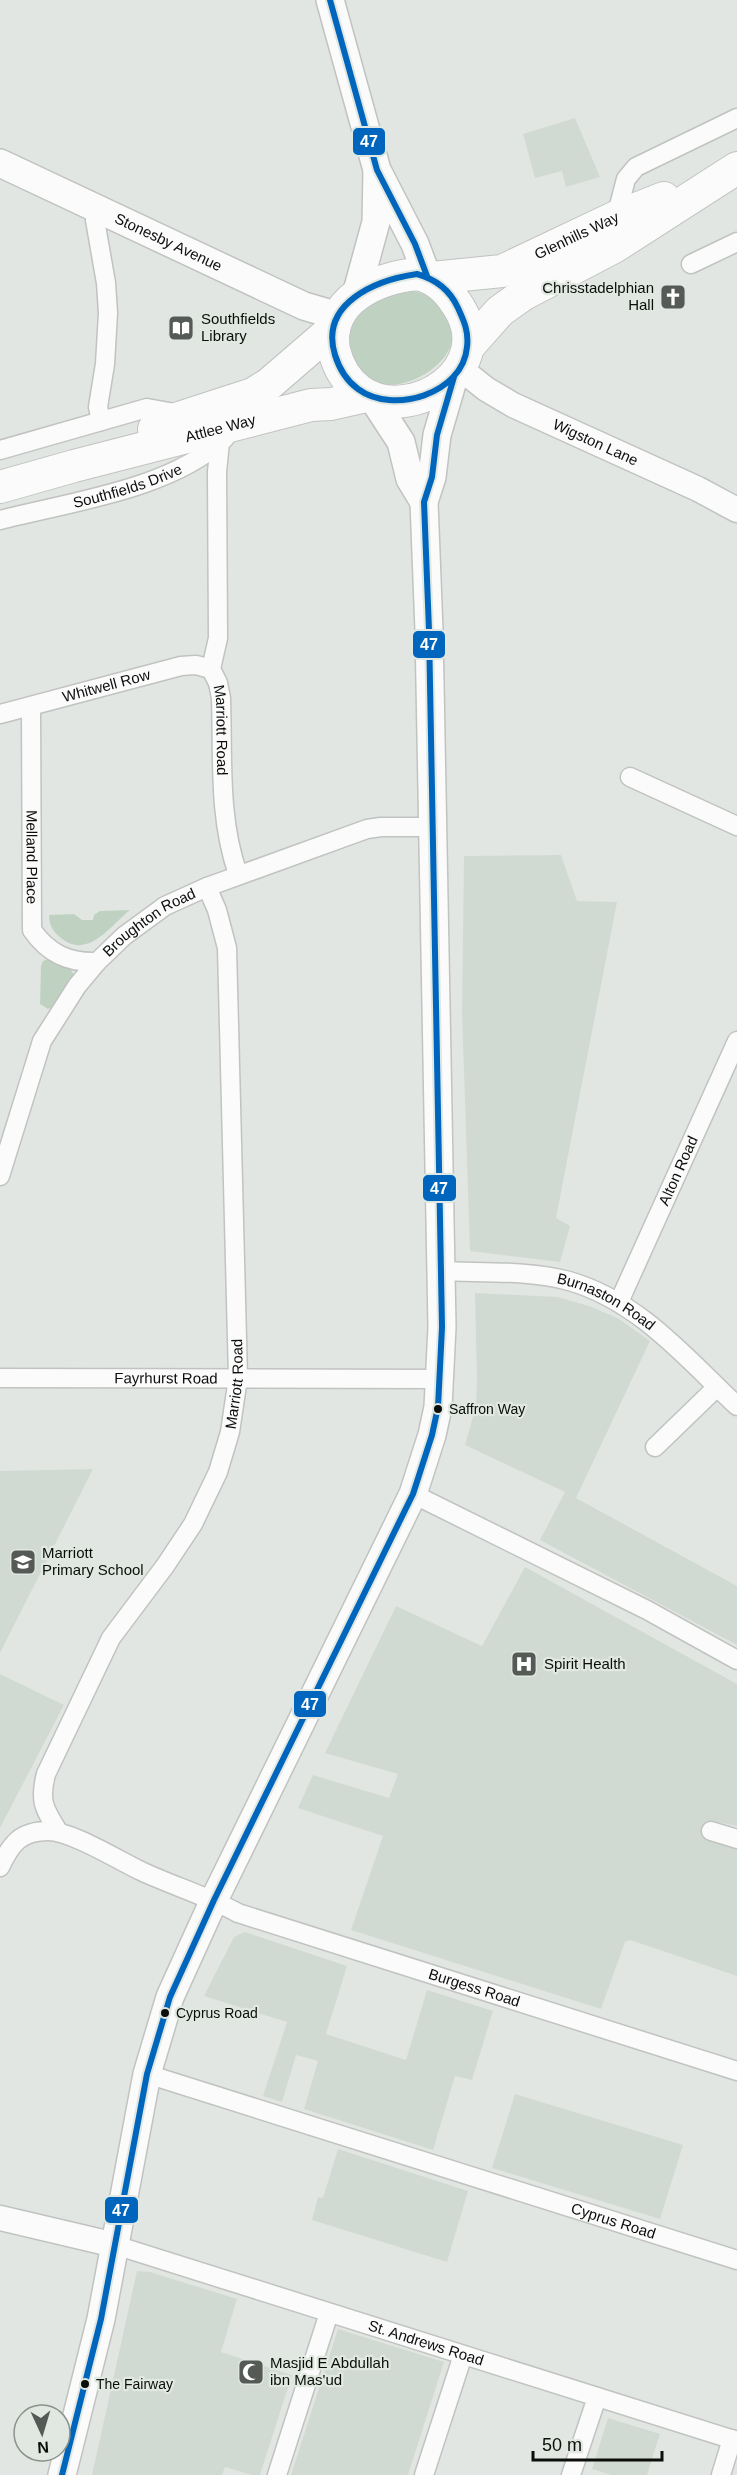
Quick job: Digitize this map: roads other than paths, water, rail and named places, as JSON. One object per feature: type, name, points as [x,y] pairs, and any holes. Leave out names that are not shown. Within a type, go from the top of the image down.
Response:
[{"type":"highway","name":"Glenhills Way","points":[[430,277],[502,271],[616,217],[728,173]]},
{"type":"highway","name":"Glenhills Way","points":[[461,364],[500,311],[524,294],[614,247],[728,173]]},
{"type":"highway","points":[[417,274],[430,277],[442,286],[461,310],[469,332],[461,364],[446,384],[419,397],[387,401],[370,397],[353,386],[340,367],[333,344],[343,313],[384,279],[417,274]]},
{"type":"highway","name":"Attlee Way","points":[[74,465],[176,419],[253,394],[269,384],[343,313]]},
{"type":"highway","name":"Attlee Way","points":[[0,487],[74,465],[230,433],[311,405],[370,397]]},
{"type":"main road","points":[[330,0],[377,170],[430,277]]},
{"type":"main road","name":"Stonesby Avenue","points":[[0,163],[304,306],[343,313]]},
{"type":"main road","points":[[343,313],[376,222],[377,170]]},
{"type":"main road","points":[[62,2475],[101,2319],[147,2074],[170,1997],[214,1900],[413,1494],[432,1435],[440,1379],[441,1271],[429,630],[424,502],[432,477],[437,435],[461,364]]},
{"type":"main road","points":[[370,397],[401,442],[410,479],[424,502]]},
{"type":"street","points":[[616,217],[626,179],[636,167],[737,118]]},
{"type":"street","points":[[98,209],[95,220],[108,313],[105,364],[98,407],[101,421]]},
{"type":"street","points":[[691,264],[737,242]]},
{"type":"street","name":"Wigston Lane","points":[[461,364],[486,389],[513,405],[692,486],[737,510]]},
{"type":"street","points":[[0,450],[147,408],[169,412],[176,419]]},
{"type":"street","name":"Southfields Drive","points":[[0,520],[138,486],[190,465],[230,433]]},
{"type":"street","name":"Marriott Road","points":[[230,433],[217,472],[218,638],[211,669],[218,683],[221,698],[226,827],[230,851],[238,874]]},
{"type":"street","name":"Whitwell Row","points":[[0,714],[181,666],[196,665],[211,669]]},
{"type":"street","name":"Melland Place","points":[[31,706],[32,930],[43,945],[56,953],[70,959],[97,962]]},
{"type":"street","points":[[630,777],[737,826]]},
{"type":"street","name":"Broughton Road","points":[[0,1176],[42,1041],[72,994],[97,962],[145,919],[165,906],[238,874],[367,830],[397,826],[432,827]]},
{"type":"street","name":"Marriott Road","points":[[58,1831],[43,1805],[42,1790],[46,1774],[111,1638],[193,1524],[218,1472],[230,1432],[238,1378],[227,948],[217,910],[207,887]]},
{"type":"street","name":"Alton Road","points":[[619,1302],[737,1041]]},
{"type":"street","name":"Burnaston Road","points":[[441,1271],[541,1276],[568,1281],[619,1302],[642,1317],[737,1406]]},
{"type":"street","name":"Fayrhurst Road","points":[[0,1378],[440,1379]]},
{"type":"street","points":[[655,1447],[717,1387]]},
{"type":"street","points":[[413,1494],[620,1596],[737,1660]]},
{"type":"street","points":[[0,1867],[10,1845],[20,1838],[33,1832],[58,1831]]},
{"type":"street","name":"Burgess Road","points":[[58,1831],[152,1875],[214,1900],[238,1913],[737,2071]]},
{"type":"street","points":[[711,1831],[737,1839]]},
{"type":"street","name":"Cyprus Road","points":[[147,2074],[737,2260]]},
{"type":"street","points":[[0,2218],[114,2245]]},
{"type":"street","name":"St. Andrews Road","points":[[114,2245],[734,2440]]},
{"type":"street","points":[[277,2475],[329,2313]]},
{"type":"street","points":[[424,2475],[463,2355]]},
{"type":"street","points":[[571,2475],[597,2397]]},
{"type":"street","points":[[720,2475],[734,2440]]},
{"type":"place","name":"Chrisstadelphian Hall","points":[[673,297]]},
{"type":"place","name":"Southfields Library","points":[[181,328]]},
{"type":"place","name":"Saffron Way","points":[[438,1409]]},
{"type":"place","name":"Marriott Primary School","points":[[23,1562]]},
{"type":"place","name":"Spirit Health","points":[[524,1664]]},
{"type":"place","name":"Cyprus Road","points":[[165,2013]]},
{"type":"place","name":"Masjid E Abdullah ibn Mas'ud","points":[[251,2372]]},
{"type":"place","name":"The Fairway","points":[[85,2384]]}]
